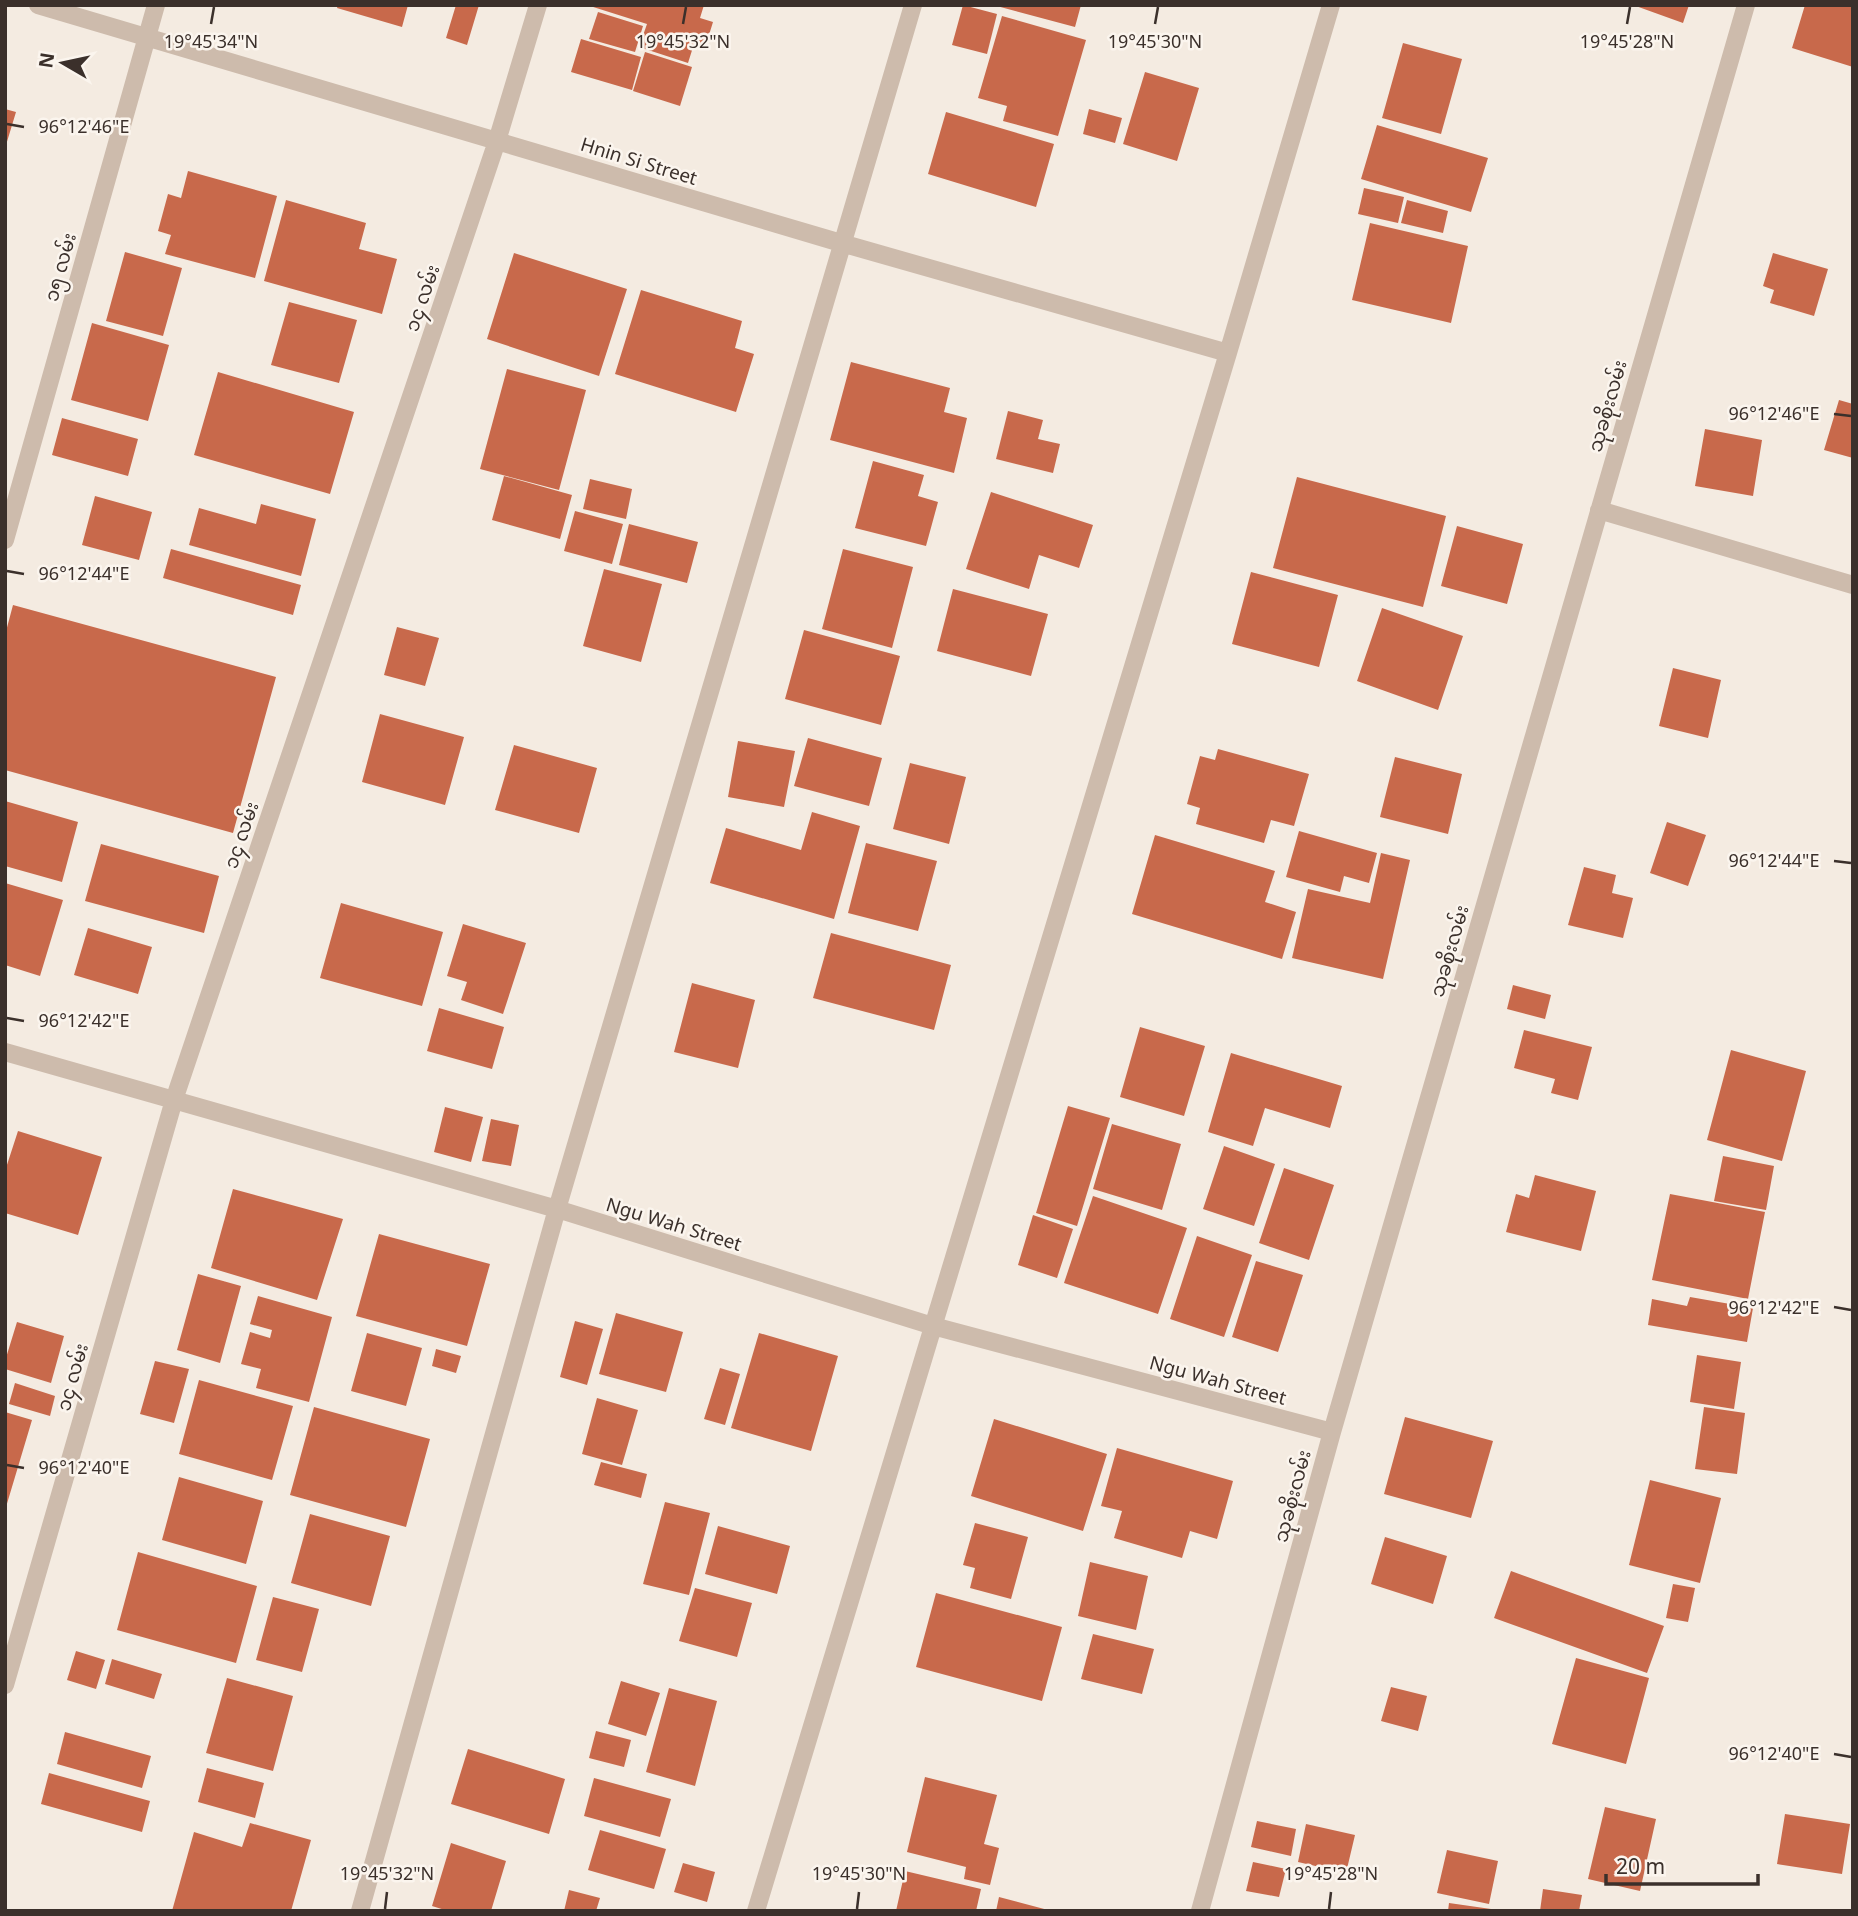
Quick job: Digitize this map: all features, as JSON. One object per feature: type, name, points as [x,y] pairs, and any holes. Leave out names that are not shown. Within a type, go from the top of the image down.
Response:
[{"type":"street","name":"Hnin Si Street","points":[[38,5],[841,243],[1228,353]]},
{"type":"street","name":"၁၅ လမ်း","points":[[5,540],[156,5]]},
{"type":"street","name":"၁၄ လမ်း","points":[[5,1685],[174,1100],[497,141],[538,5]]},
{"type":"street","points":[[360,1911],[556,1209],[913,5]]},
{"type":"street","points":[[756,1911],[1331,5]]},
{"type":"street","name":"သုခစိုးလမ်း","points":[[1200,1911],[1332,1432],[1746,5]]},
{"type":"street","points":[[1598,510],[1853,585]]},
{"type":"street","name":"Ngu Wah Street","points":[[5,1052],[556,1209],[933,1326],[1332,1432]]},
{"type":"building","points":[[338,5],[408,5],[402,27],[337,8]]},
{"type":"building","points":[[456,5],[479,5],[467,45],[446,38]]},
{"type":"building","points":[[704,5],[700,18],[713,22],[705,48],[694,44],[688,63],[639,47],[647,24],[590,6]]},
{"type":"building","points":[[963,5],[997,14],[987,54],[952,45]]},
{"type":"building","points":[[993,5],[1081,5],[1075,27]]},
{"type":"building","points":[[1633,5],[1689,5],[1683,23]]},
{"type":"building","points":[[1805,5],[1853,5],[1853,67],[1792,48]]},
{"type":"building","points":[[598,12],[643,26],[635,52],[589,39]]},
{"type":"building","points":[[1002,16],[1086,40],[1058,136],[1003,121],[1007,106],[978,98]]},
{"type":"building","points":[[581,39],[641,57],[632,90],[571,72]]},
{"type":"building","points":[[1403,43],[1462,59],[1441,134],[1382,118]]},
{"type":"building","points":[[645,52],[692,67],[680,106],[633,91]]},
{"type":"building","points":[[1145,72],[1199,88],[1177,161],[1123,144]]},
{"type":"building","points":[[5,109],[16,112],[6,145],[5,145]]},
{"type":"building","points":[[1089,109],[1122,118],[1115,143],[1083,134]]},
{"type":"building","points":[[946,112],[1054,144],[1036,207],[928,174]]},
{"type":"building","points":[[1377,125],[1488,158],[1471,212],[1361,179]]},
{"type":"building","points":[[188,171],[277,196],[255,278],[165,254],[171,235],[158,231],[168,194],[181,198]]},
{"type":"building","points":[[1364,188],[1404,197],[1398,223],[1358,214]]},
{"type":"building","points":[[286,200],[366,223],[359,249],[397,259],[382,314],[264,281]]},
{"type":"building","points":[[1407,200],[1448,211],[1443,233],[1401,223]]},
{"type":"building","points":[[1370,223],[1468,246],[1451,323],[1352,300]]},
{"type":"building","points":[[125,252],[182,268],[163,336],[106,321]]},
{"type":"building","points":[[514,253],[627,289],[599,376],[487,339]]},
{"type":"building","points":[[1773,253],[1828,269],[1814,316],[1770,303],[1774,290],[1763,286]]},
{"type":"building","points":[[641,290],[742,321],[735,348],[754,354],[736,412],[615,374]]},
{"type":"building","points":[[289,302],[357,320],[339,383],[271,365]]},
{"type":"building","points":[[92,323],[169,345],[148,421],[71,400]]},
{"type":"building","points":[[851,362],[950,388],[944,412],[967,418],[954,473],[830,440]]},
{"type":"building","points":[[507,369],[586,390],[559,490],[480,469]]},
{"type":"building","points":[[218,372],[354,412],[330,494],[194,455]]},
{"type":"building","points":[[1839,400],[1853,404],[1853,458],[1824,450]]},
{"type":"building","points":[[1008,411],[1043,420],[1038,439],[1060,444],[1053,473],[996,459]]},
{"type":"building","points":[[62,418],[138,439],[128,476],[52,455]]},
{"type":"building","points":[[1705,429],[1762,440],[1753,496],[1695,486]]},
{"type":"building","points":[[873,461],[924,475],[918,496],[938,502],[926,546],[855,528]]},
{"type":"building","points":[[504,476],[572,495],[560,539],[492,520]]},
{"type":"building","points":[[1297,477],[1446,516],[1423,607],[1273,568]]},
{"type":"building","points":[[590,479],[632,489],[626,519],[583,509]]},
{"type":"building","points":[[991,492],[1093,525],[1079,568],[1039,555],[1029,589],[966,569]]},
{"type":"building","points":[[95,496],[152,512],[139,560],[82,545]]},
{"type":"building","points":[[261,504],[316,519],[301,576],[189,545],[199,508],[256,524]]},
{"type":"building","points":[[575,511],[623,524],[612,564],[564,551]]},
{"type":"building","points":[[629,524],[698,542],[687,583],[619,565]]},
{"type":"building","points":[[1457,526],[1523,544],[1507,604],[1441,586]]},
{"type":"building","points":[[171,549],[301,585],[293,615],[163,578]]},
{"type":"building","points":[[843,549],[913,567],[892,648],[822,629]]},
{"type":"building","points":[[604,569],[662,584],[641,662],[583,646]]},
{"type":"building","points":[[1251,572],[1338,595],[1319,667],[1232,644]]},
{"type":"building","points":[[953,589],[1048,614],[1031,676],[937,651]]},
{"type":"building","points":[[13,605],[276,677],[233,833],[5,770],[5,635]]},
{"type":"building","points":[[1382,608],[1463,636],[1438,710],[1357,681]]},
{"type":"building","points":[[397,627],[439,638],[425,686],[384,675]]},
{"type":"building","points":[[804,630],[900,656],[881,725],[785,699]]},
{"type":"building","points":[[1673,668],[1721,680],[1708,738],[1659,726]]},
{"type":"building","points":[[380,714],[464,737],[445,805],[362,782]]},
{"type":"building","points":[[808,738],[882,758],[869,806],[794,786]]},
{"type":"building","points":[[738,741],[795,751],[784,807],[728,797]]},
{"type":"building","points":[[514,745],[597,768],[579,833],[495,810]]},
{"type":"building","points":[[1218,749],[1309,774],[1294,826],[1271,820],[1264,843],[1196,824],[1200,808],[1187,804],[1200,756],[1215,760]]},
{"type":"building","points":[[1395,757],[1462,774],[1448,834],[1380,817]]},
{"type":"building","points":[[910,763],[966,777],[949,844],[893,829]]},
{"type":"building","points":[[5,801],[78,822],[62,882],[5,866]]},
{"type":"building","points":[[812,812],[860,826],[834,919],[710,883],[726,828],[801,850]]},
{"type":"building","points":[[1667,822],[1706,835],[1688,886],[1650,873]]},
{"type":"building","points":[[1299,831],[1377,853],[1369,883],[1344,876],[1340,892],[1286,877]]},
{"type":"building","points":[[1155,835],[1275,871],[1265,902],[1296,912],[1282,959],[1132,914]]},
{"type":"building","points":[[866,843],[937,861],[918,931],[848,913]]},
{"type":"building","points":[[101,844],[219,876],[204,933],[85,901]]},
{"type":"building","points":[[1381,853],[1410,860],[1383,979],[1292,958],[1308,889],[1370,903]]},
{"type":"building","points":[[1584,867],[1616,875],[1612,893],[1633,898],[1623,938],[1568,925]]},
{"type":"building","points":[[5,883],[63,900],[40,976],[5,965]]},
{"type":"building","points":[[341,903],[443,932],[422,1006],[320,978]]},
{"type":"building","points":[[463,924],[526,943],[503,1014],[461,1000],[467,982],[447,976]]},
{"type":"building","points":[[88,928],[152,947],[138,994],[74,975]]},
{"type":"building","points":[[831,933],[951,965],[934,1030],[813,998]]},
{"type":"building","points":[[692,983],[755,1000],[738,1068],[674,1052]]},
{"type":"building","points":[[1513,985],[1551,995],[1545,1019],[1507,1009]]},
{"type":"building","points":[[439,1008],[504,1027],[492,1069],[427,1051]]},
{"type":"building","points":[[1140,1027],[1205,1046],[1184,1116],[1120,1097]]},
{"type":"building","points":[[1524,1030],[1592,1047],[1578,1100],[1551,1093],[1555,1079],[1514,1068]]},
{"type":"building","points":[[1731,1050],[1806,1071],[1782,1161],[1707,1140]]},
{"type":"building","points":[[1231,1053],[1342,1086],[1330,1128],[1265,1108],[1253,1146],[1208,1132]]},
{"type":"building","points":[[1068,1106],[1110,1118],[1077,1226],[1036,1213]]},
{"type":"building","points":[[445,1107],[483,1117],[471,1162],[434,1152]]},
{"type":"building","points":[[491,1119],[519,1125],[511,1166],[482,1161]]},
{"type":"building","points":[[1112,1124],[1181,1144],[1162,1210],[1093,1189]]},
{"type":"building","points":[[18,1131],[102,1157],[78,1235],[5,1213],[5,1171]]},
{"type":"building","points":[[1224,1146],[1275,1164],[1254,1226],[1203,1209]]},
{"type":"building","points":[[1723,1156],[1774,1166],[1766,1210],[1714,1201]]},
{"type":"building","points":[[1284,1168],[1334,1185],[1309,1260],[1259,1243]]},
{"type":"building","points":[[1535,1175],[1596,1191],[1581,1251],[1506,1232],[1516,1194],[1529,1198]]},
{"type":"building","points":[[233,1189],[343,1219],[317,1300],[211,1268]]},
{"type":"building","points":[[1670,1194],[1765,1212],[1748,1299],[1652,1280]]},
{"type":"building","points":[[1093,1196],[1187,1228],[1158,1314],[1064,1283]]},
{"type":"building","points":[[1033,1215],[1073,1229],[1057,1278],[1018,1265]]},
{"type":"building","points":[[379,1234],[490,1264],[467,1346],[356,1316]]},
{"type":"building","points":[[1197,1236],[1252,1255],[1224,1337],[1170,1319]]},
{"type":"building","points":[[1256,1261],[1303,1275],[1278,1352],[1232,1337]]},
{"type":"building","points":[[198,1274],[241,1286],[220,1363],[177,1350]]},
{"type":"building","points":[[258,1296],[332,1317],[309,1402],[256,1388],[261,1369],[241,1364],[250,1332],[270,1338],[272,1330],[250,1324]]},
{"type":"building","points":[[1690,1297],[1753,1308],[1747,1342],[1648,1325],[1652,1299],[1687,1306]]},
{"type":"building","points":[[616,1313],[683,1332],[666,1392],[599,1374]]},
{"type":"building","points":[[575,1321],[603,1329],[587,1385],[560,1377]]},
{"type":"building","points":[[17,1322],[64,1336],[51,1383],[5,1369]]},
{"type":"building","points":[[367,1333],[422,1348],[406,1406],[351,1391]]},
{"type":"building","points":[[759,1333],[838,1356],[811,1451],[731,1428]]},
{"type":"building","points":[[436,1349],[461,1356],[456,1373],[432,1366]]},
{"type":"building","points":[[1697,1355],[1741,1362],[1734,1409],[1690,1402]]},
{"type":"building","points":[[155,1361],[189,1369],[174,1423],[140,1414]]},
{"type":"building","points":[[720,1368],[740,1374],[725,1425],[704,1419]]},
{"type":"building","points":[[199,1380],[293,1406],[272,1480],[179,1454]]},
{"type":"building","points":[[15,1383],[55,1396],[50,1416],[9,1404]]},
{"type":"building","points":[[597,1398],[638,1410],[622,1465],[582,1454]]},
{"type":"building","points":[[314,1407],[430,1439],[406,1527],[290,1495]]},
{"type":"building","points":[[1704,1407],[1745,1413],[1737,1474],[1695,1469]]},
{"type":"building","points":[[5,1412],[32,1420],[6,1507],[5,1507]]},
{"type":"building","points":[[1405,1417],[1493,1441],[1471,1518],[1384,1494]]},
{"type":"building","points":[[994,1419],[1107,1454],[1083,1531],[971,1496]]},
{"type":"building","points":[[1117,1448],[1233,1481],[1217,1539],[1190,1531],[1182,1558],[1114,1538],[1122,1511],[1101,1506]]},
{"type":"building","points":[[601,1462],[647,1474],[641,1498],[594,1485]]},
{"type":"building","points":[[179,1477],[263,1501],[246,1564],[162,1540]]},
{"type":"building","points":[[1650,1480],[1721,1498],[1700,1583],[1629,1565]]},
{"type":"building","points":[[665,1502],[710,1513],[689,1595],[643,1584]]},
{"type":"building","points":[[310,1514],[390,1536],[371,1606],[291,1583]]},
{"type":"building","points":[[975,1523],[1028,1537],[1011,1599],[970,1588],[975,1568],[963,1565]]},
{"type":"building","points":[[718,1526],[790,1546],[777,1594],[705,1574]]},
{"type":"building","points":[[1385,1537],[1447,1556],[1433,1604],[1371,1584]]},
{"type":"building","points":[[138,1552],[257,1586],[236,1663],[117,1630]]},
{"type":"building","points":[[1090,1562],[1148,1576],[1136,1630],[1078,1616]]},
{"type":"building","points":[[1511,1571],[1664,1626],[1647,1673],[1494,1618]]},
{"type":"building","points":[[1673,1584],[1695,1588],[1688,1622],[1666,1618]]},
{"type":"building","points":[[695,1588],[752,1603],[737,1657],[679,1641]]},
{"type":"building","points":[[936,1593],[1062,1627],[1042,1701],[916,1667]]},
{"type":"building","points":[[273,1597],[319,1609],[302,1672],[256,1660]]},
{"type":"building","points":[[1093,1634],[1154,1649],[1142,1694],[1081,1679]]},
{"type":"building","points":[[76,1651],[105,1660],[96,1689],[67,1680]]},
{"type":"building","points":[[1576,1658],[1649,1678],[1626,1764],[1552,1744]]},
{"type":"building","points":[[112,1659],[162,1674],[154,1699],[105,1684]]},
{"type":"building","points":[[227,1678],[293,1696],[273,1771],[206,1753]]},
{"type":"building","points":[[621,1681],[660,1693],[646,1736],[608,1724]]},
{"type":"building","points":[[1391,1687],[1427,1696],[1418,1731],[1381,1721]]},
{"type":"building","points":[[669,1688],[717,1701],[695,1786],[646,1772]]},
{"type":"building","points":[[596,1731],[631,1740],[624,1767],[589,1758]]},
{"type":"building","points":[[65,1732],[151,1756],[142,1788],[57,1764]]},
{"type":"building","points":[[468,1749],[565,1779],[549,1834],[451,1804]]},
{"type":"building","points":[[207,1768],[264,1783],[255,1818],[198,1802]]},
{"type":"building","points":[[49,1773],[150,1801],[142,1832],[41,1804]]},
{"type":"building","points":[[925,1777],[997,1795],[984,1844],[999,1848],[990,1885],[964,1879],[966,1867],[907,1852]]},
{"type":"building","points":[[594,1778],[671,1799],[660,1837],[584,1816]]},
{"type":"building","points":[[1605,1807],[1656,1819],[1640,1891],[1588,1879]]},
{"type":"building","points":[[1785,1814],[1850,1824],[1842,1874],[1777,1864]]},
{"type":"building","points":[[1257,1821],[1296,1829],[1291,1856],[1251,1847]]},
{"type":"building","points":[[250,1823],[311,1840],[291,1911],[172,1911],[194,1832],[242,1847]]},
{"type":"building","points":[[1306,1824],[1355,1835],[1346,1873],[1298,1862]]},
{"type":"building","points":[[600,1830],[666,1849],[654,1889],[588,1870]]},
{"type":"building","points":[[451,1843],[506,1861],[491,1911],[448,1911],[432,1906]]},
{"type":"building","points":[[1447,1850],[1498,1861],[1489,1904],[1437,1893]]},
{"type":"building","points":[[1253,1862],[1286,1869],[1279,1897],[1246,1891]]},
{"type":"building","points":[[683,1863],[715,1872],[707,1902],[674,1892]]},
{"type":"building","points":[[905,1871],[981,1889],[976,1911],[896,1911]]},
{"type":"building","points":[[1543,1889],[1582,1895],[1579,1911],[1540,1911]]},
{"type":"building","points":[[569,1890],[600,1898],[596,1911],[564,1911]]},
{"type":"building","points":[[999,1897],[1048,1910],[1048,1911],[996,1911]]},
{"type":"building","points":[[1449,1903],[1491,1909],[1491,1911],[1448,1911]]}]
